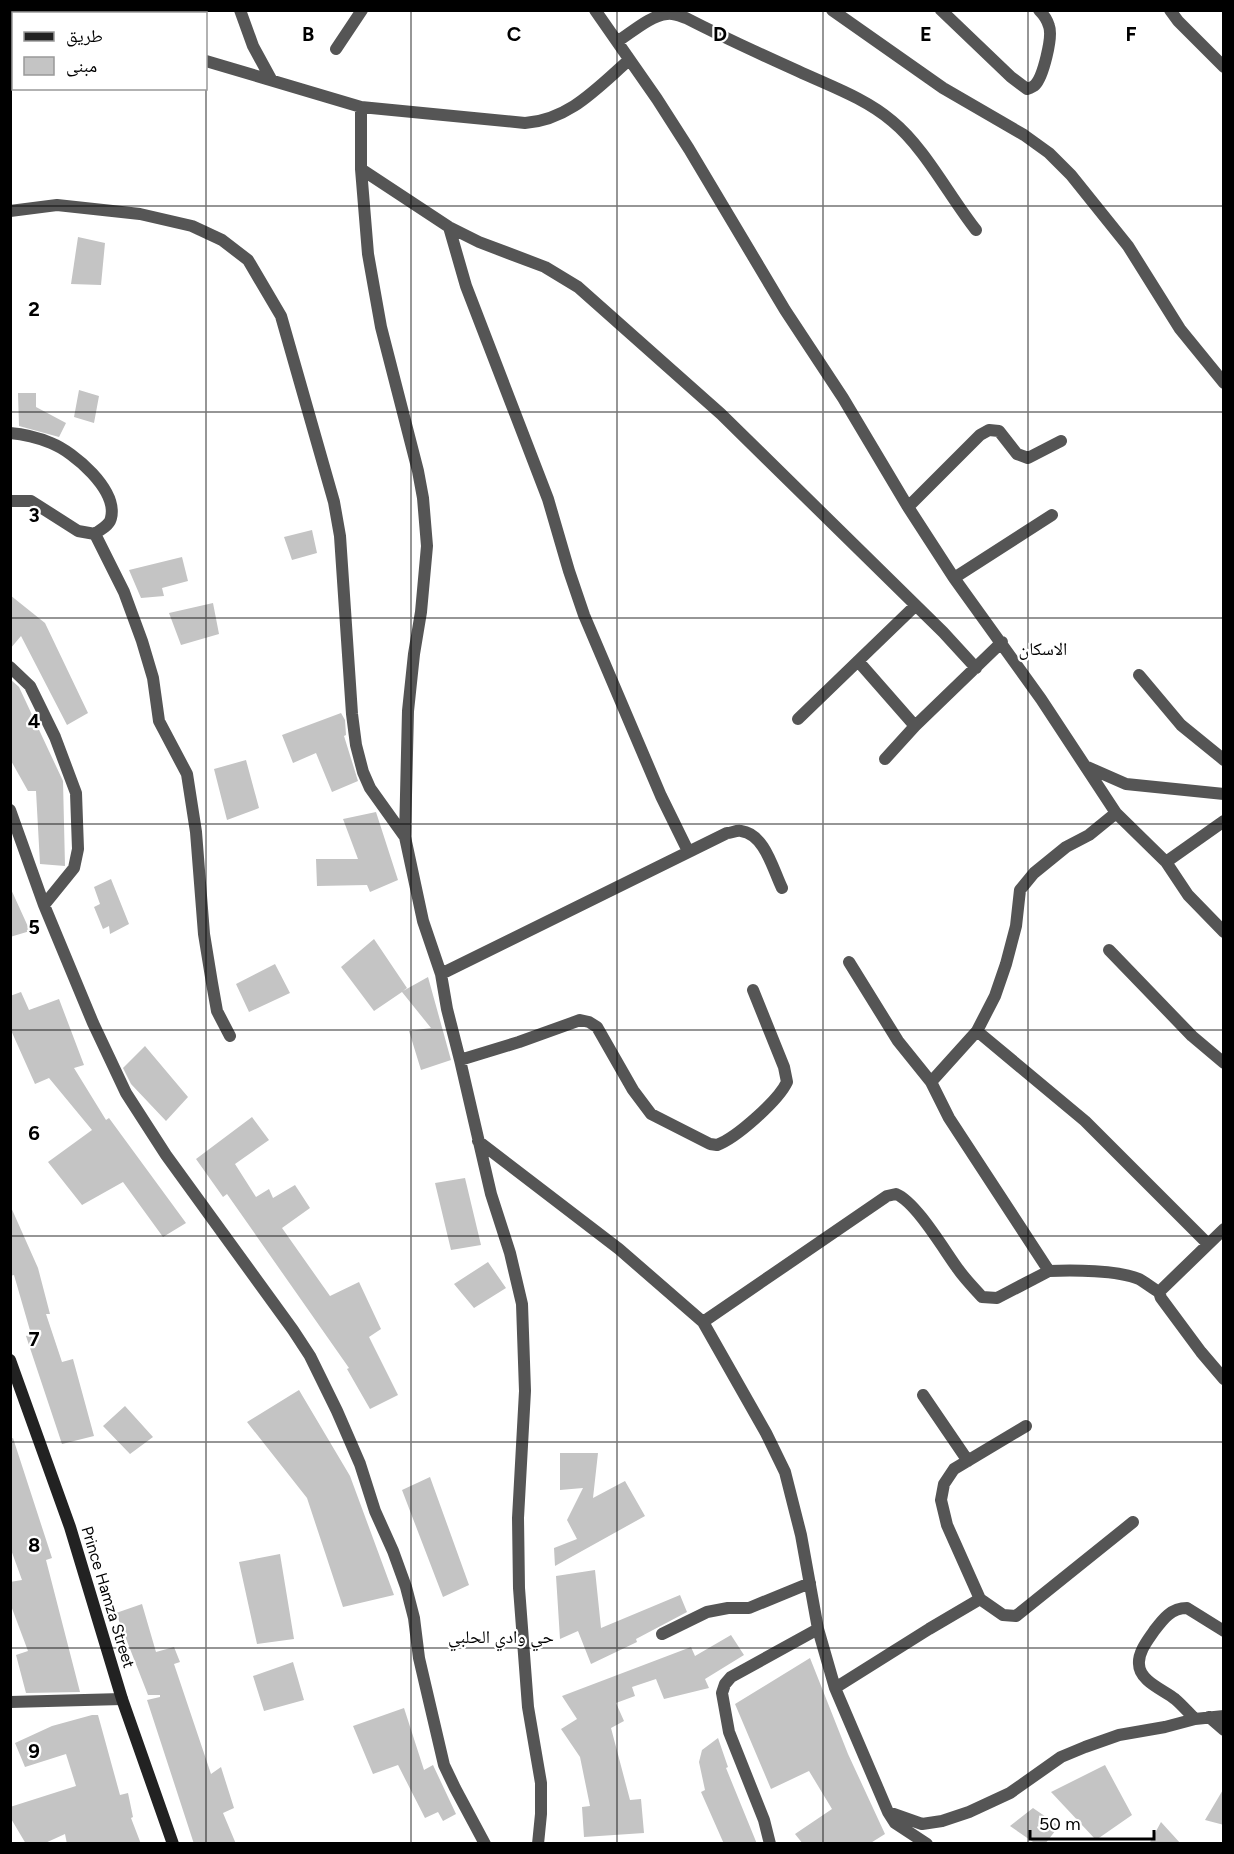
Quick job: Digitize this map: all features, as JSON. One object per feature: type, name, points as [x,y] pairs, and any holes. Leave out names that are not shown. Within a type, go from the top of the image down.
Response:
[{"type":"main road","name":"Prince Hamza Street","points":[[10,1360],[70,1527],[122,1700],[173,1844]]},
{"type":"street","points":[[240,10],[253,46],[271,79]]},
{"type":"street","points":[[336,49],[362,10]]},
{"type":"street","points":[[595,10],[694,157],[785,310],[843,398],[908,507],[954,578],[1002,642],[1116,813],[1166,862],[1188,895],[1224,932]]},
{"type":"street","points":[[832,10],[928,78],[1024,135],[1049,153],[1071,175],[1128,246],[1180,329],[1224,383]]},
{"type":"street","points":[[941,10],[1011,77],[1027,89],[1035,85],[1041,74],[1050,36],[1046,17],[1039,10]]},
{"type":"street","points":[[1170,10],[1224,67]]},
{"type":"street","points":[[618,41],[657,17],[673,14],[849,93],[894,122],[936,174],[976,230]]},
{"type":"street","points":[[207,61],[362,107],[537,122],[550,119],[571,109],[629,60]]},
{"type":"street","points":[[362,107],[361,169],[368,254],[381,327],[417,464],[426,534],[424,584],[408,711],[405,837],[423,921],[441,974],[447,1009],[491,1194],[510,1253],[522,1304],[525,1391],[518,1518],[519,1588],[528,1707],[541,1783],[538,1844]]},
{"type":"street","points":[[361,169],[449,227],[479,242],[552,271],[578,287],[721,414],[976,668]]},
{"type":"street","points":[[10,211],[57,205],[140,214],[192,226],[222,240],[248,260],[281,316],[334,502],[340,536],[352,714],[356,745],[363,772],[370,788],[405,837]]},
{"type":"street","points":[[449,227],[466,286],[548,499],[584,615],[661,796],[688,851]]},
{"type":"street","points":[[908,507],[980,435],[989,430],[999,431],[1017,454],[1028,458],[1061,441]]},
{"type":"street","points":[[10,433],[51,443],[85,466],[110,498],[111,518],[109,524],[96,534],[78,531],[31,501],[10,501]]},
{"type":"street","points":[[954,578],[1052,515]]},
{"type":"street","points":[[96,534],[124,592],[142,641],[153,678],[159,721],[187,774],[196,832],[204,934],[212,983],[217,1011],[230,1036]]},
{"type":"street","points":[[798,719],[915,606]]},
{"type":"street","points":[[885,759],[915,726],[1002,642]]},
{"type":"street","points":[[858,661],[915,726]]},
{"type":"street","points":[[10,667],[30,686],[55,737],[76,793],[78,849],[74,868],[44,905]]},
{"type":"street","points":[[1140,675],[1181,725],[1224,760]]},
{"type":"street","points":[[1085,765],[1126,784],[1224,794]]},
{"type":"street","points":[[10,810],[44,905],[93,1023],[126,1093],[166,1155],[310,1356],[337,1411],[360,1464],[375,1510],[406,1587],[414,1618],[419,1658],[444,1765],[485,1844]]},
{"type":"street","points":[[931,1082],[978,1030],[995,996],[1016,926],[1020,890],[1034,873],[1065,847],[1089,835],[1116,813]]},
{"type":"street","points":[[1166,862],[1224,821]]},
{"type":"street","points":[[441,974],[727,833],[741,831],[754,836],[761,843],[782,888]]},
{"type":"street","points":[[1109,950],[1192,1036],[1224,1063]]},
{"type":"street","points":[[849,962],[898,1041],[931,1082],[949,1118],[1049,1271]]},
{"type":"street","points":[[460,1060],[580,1020],[589,1022],[597,1027],[633,1090],[651,1114],[710,1144],[717,1145],[777,1099],[787,1082],[784,1067],[753,990]]},
{"type":"street","points":[[978,1030],[1085,1121],[1208,1244]]},
{"type":"street","points":[[478,1141],[619,1249],[703,1322],[766,1433],[785,1472],[818,1629],[835,1688],[888,1812],[895,1823],[927,1844]]},
{"type":"street","points":[[703,1322],[888,1196],[896,1194],[909,1203],[982,1297],[997,1298],[1049,1271],[1072,1270],[1126,1276],[1140,1280],[1159,1292],[1161,1298],[1201,1352],[1224,1379]]},
{"type":"street","points":[[1159,1292],[1224,1229]]},
{"type":"street","points":[[923,1395],[968,1461]]},
{"type":"street","points":[[1026,1426],[954,1470],[944,1484],[941,1500],[947,1525],[980,1599],[1002,1615],[1016,1616],[1133,1522]]},
{"type":"street","points":[[662,1634],[706,1612],[729,1608],[749,1608],[810,1583]]},
{"type":"street","points":[[835,1688],[980,1599]]},
{"type":"street","points":[[1195,1719],[1174,1698],[1145,1677],[1138,1665],[1140,1656],[1161,1620],[1171,1611],[1180,1608],[1187,1608],[1224,1631]]},
{"type":"street","points":[[770,1844],[764,1820],[729,1732],[722,1693],[731,1677],[818,1629]]},
{"type":"street","points":[[10,1702],[122,1700]]},
{"type":"street","points":[[888,1812],[922,1824],[942,1821],[969,1812],[1010,1793],[1060,1757],[1074,1751],[1119,1735],[1195,1719],[1224,1716]]},
{"type":"street","points":[[1209,1718],[1224,1730]]},
{"type":"building","points":[[78,237],[105,243],[101,285],[71,284]]},
{"type":"building","points":[[79,390],[99,396],[94,423],[74,417]]},
{"type":"building","points":[[18,393],[36,393],[36,407],[66,423],[59,437],[19,426]]},
{"type":"building","points":[[312,530],[317,553],[292,560],[284,537]]},
{"type":"building","points":[[182,557],[188,581],[162,588],[164,596],[141,598],[129,570]]},
{"type":"building","points":[[10,595],[45,623],[88,713],[67,725],[21,636],[10,649]]},
{"type":"building","points":[[213,603],[219,634],[181,645],[169,613]]},
{"type":"building","points":[[10,679],[19,687],[63,781],[65,866],[40,864],[36,791],[28,791],[10,759]]},
{"type":"building","points":[[341,713],[345,720],[346,735],[344,736],[358,781],[332,792],[316,753],[293,763],[282,735]]},
{"type":"building","points":[[246,760],[259,808],[227,820],[214,769]]},
{"type":"building","points":[[376,812],[398,880],[370,892],[367,885],[317,886],[316,859],[358,859],[343,819]]},
{"type":"building","points":[[111,879],[129,924],[110,934],[109,926],[103,929],[94,907],[100,904],[94,887]]},
{"type":"building","points":[[10,887],[30,931],[10,937]]},
{"type":"building","points":[[374,939],[407,988],[403,991],[428,977],[451,1060],[421,1070],[409,1031],[431,1028],[402,992],[374,1011],[341,967]]},
{"type":"building","points":[[275,964],[290,993],[249,1012],[236,984]]},
{"type":"building","points":[[21,992],[29,1010],[59,999],[84,1065],[74,1068],[106,1120],[109,1118],[186,1223],[163,1237],[123,1182],[82,1205],[48,1162],[92,1130],[49,1078],[35,1084],[10,1028],[10,996]]},
{"type":"building","points":[[145,1046],[188,1097],[166,1121],[131,1084],[123,1068]]},
{"type":"building","points":[[252,1117],[269,1140],[235,1164],[256,1197],[269,1189],[273,1198],[295,1185],[310,1208],[282,1228],[330,1296],[359,1282],[381,1329],[369,1337],[398,1395],[370,1409],[347,1369],[349,1368],[227,1194],[223,1197],[196,1159]]},
{"type":"building","points":[[465,1178],[481,1245],[451,1250],[435,1183]]},
{"type":"building","points":[[10,1205],[38,1268],[50,1314],[46,1314],[62,1362],[73,1359],[94,1436],[62,1444],[26,1336],[31,1334],[14,1275],[10,1276]]},
{"type":"building","points":[[488,1262],[506,1288],[474,1308],[454,1284]]},
{"type":"building","points":[[299,1390],[350,1476],[394,1595],[343,1607],[307,1498],[247,1422]]},
{"type":"building","points":[[125,1406],[153,1437],[130,1454],[103,1426]]},
{"type":"building","points":[[13,1438],[52,1558],[46,1560],[80,1692],[26,1693],[16,1655],[28,1651],[10,1603],[10,1582],[22,1580],[10,1547],[10,1439]]},
{"type":"building","points":[[560,1453],[598,1453],[593,1498],[625,1481],[645,1516],[555,1566],[554,1548],[577,1539],[567,1520],[583,1488],[560,1490]]},
{"type":"building","points":[[430,1477],[469,1585],[443,1597],[402,1490]]},
{"type":"building","points":[[280,1554],[294,1639],[257,1644],[239,1562]]},
{"type":"building","points":[[595,1570],[601,1628],[680,1595],[687,1612],[636,1639],[637,1642],[591,1664],[578,1631],[560,1639],[556,1576]]},
{"type":"building","points":[[142,1604],[156,1652],[174,1647],[180,1662],[174,1664],[211,1774],[221,1767],[234,1808],[223,1813],[236,1844],[194,1844],[147,1700],[160,1697],[160,1695],[148,1695],[116,1613]]},
{"type":"building","points":[[731,1635],[744,1655],[705,1679],[709,1688],[664,1699],[656,1679],[632,1687],[635,1696],[616,1703],[624,1721],[611,1728],[630,1800],[641,1799],[644,1833],[584,1837],[582,1807],[590,1806],[580,1757],[561,1729],[577,1719],[562,1696],[691,1647],[695,1656]]},
{"type":"building","points":[[810,1658],[848,1754],[885,1834],[869,1844],[803,1844],[795,1834],[832,1809],[809,1771],[771,1789],[735,1704]]},
{"type":"building","points":[[293,1662],[304,1700],[264,1711],[253,1676]]},
{"type":"building","points":[[404,1708],[424,1770],[433,1765],[456,1814],[443,1821],[438,1812],[425,1818],[398,1765],[373,1774],[353,1726]]},
{"type":"building","points":[[98,1715],[120,1795],[128,1793],[133,1817],[131,1818],[141,1844],[67,1844],[65,1834],[43,1844],[26,1844],[10,1817],[10,1807],[76,1786],[66,1754],[25,1767],[15,1743],[52,1726]]},
{"type":"building","points":[[718,1738],[728,1767],[726,1768],[757,1844],[724,1844],[701,1792],[705,1790],[699,1762],[702,1750]]},
{"type":"building","points":[[1105,1765],[1132,1815],[1096,1840],[1051,1792]]},
{"type":"building","points":[[1224,1788],[1224,1825],[1205,1820]]},
{"type":"building","points":[[1033,1808],[1059,1826],[1045,1844],[1036,1844],[1010,1826]]},
{"type":"building","points":[[1161,1822],[1181,1844],[1149,1844]]},
{"type":"district","name":"الاسكان","points":[[1043,649]]},
{"type":"district","name":"حي وادي الحلبي","points":[[501,1637]]}]
